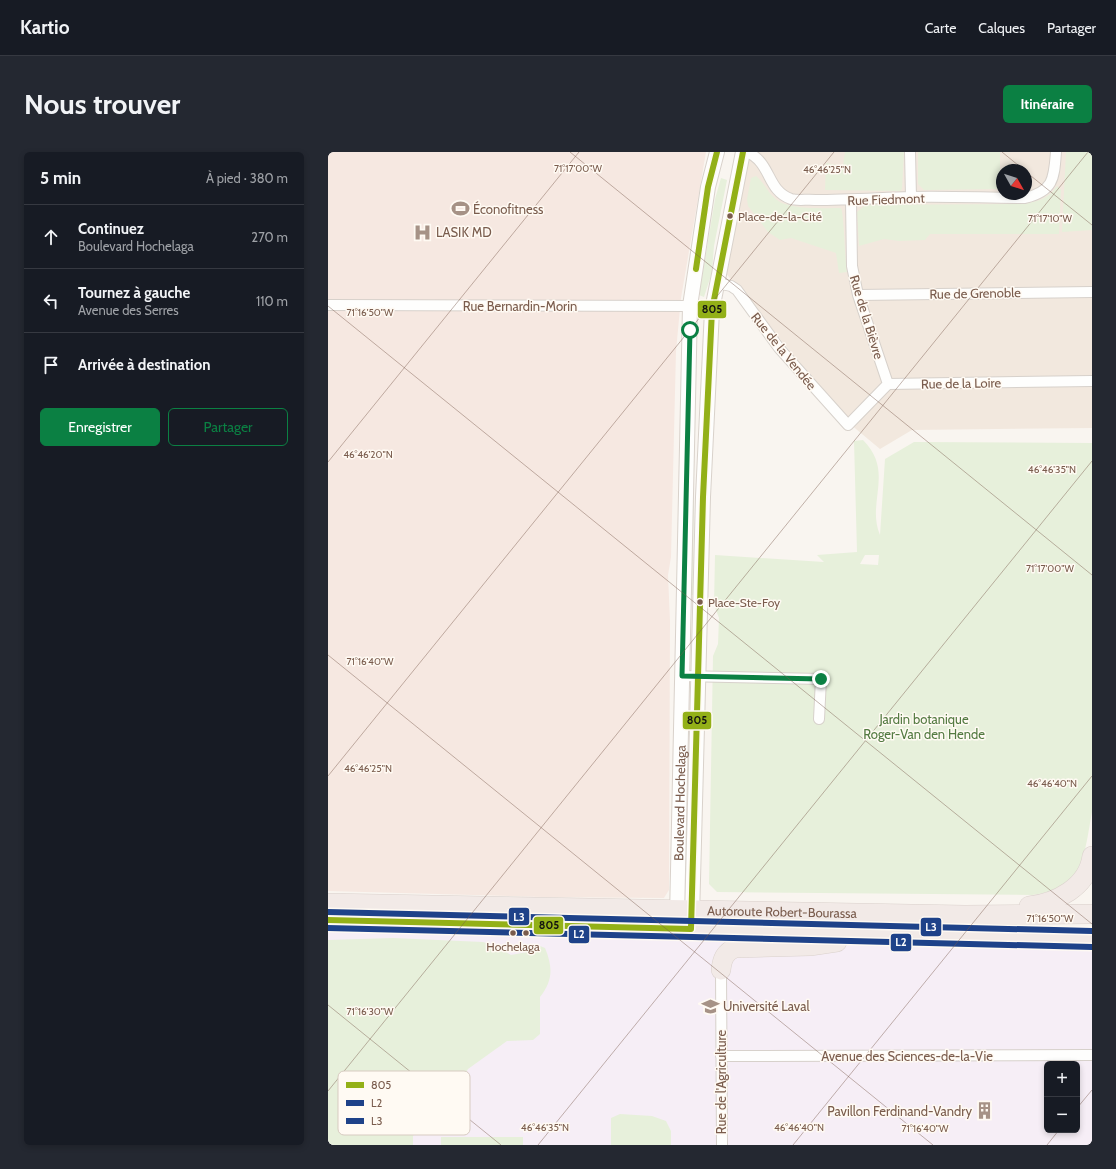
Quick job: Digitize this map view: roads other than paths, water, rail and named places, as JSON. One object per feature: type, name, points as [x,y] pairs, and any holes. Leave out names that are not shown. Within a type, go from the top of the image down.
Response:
[{"type":"highway","points":[[965,915],[1037,906],[1053,901],[1065,895],[1079,882],[1089,866],[1092,856]]},
{"type":"highway","name":"Autoroute Robert-Bourassa","points":[[328,903],[685,908],[965,915],[1092,914]]},
{"type":"highway","name":"Autoroute Robert-Bourassa","points":[[328,920],[1092,939]]},
{"type":"highway","points":[[721,970],[724,956],[729,950],[736,948],[778,948],[810,946],[831,942],[908,942],[975,937]]},
{"type":"main road","name":"Boulevard Hochelaga","points":[[685,908],[682,676],[690,306],[708,187],[717,152]]},
{"type":"main road","name":"Boulevard Hochelaga","points":[[684,929],[698,676],[703,498],[712,310],[743,152]]},
{"type":"street","name":"Rue Fiedmont","points":[[747,152],[764,164],[770,180],[781,193],[792,199],[851,200],[911,197],[1025,198],[1039,195],[1047,189],[1055,172],[1056,152]]},
{"type":"street","points":[[910,152],[911,197]]},
{"type":"street","name":"Rue de la Bièvre","points":[[851,200],[852,266],[858,295],[888,384]]},
{"type":"street","name":"Rue de la Vendée","points":[[717,283],[731,286],[737,290],[779,348],[848,425],[888,384]]},
{"type":"street","name":"Rue de Grenoble","points":[[858,295],[1092,292]]},
{"type":"street","name":"Rue Bernardin-Morin","points":[[328,305],[690,306],[712,310]]},
{"type":"street","name":"Rue de la Loire","points":[[888,384],[1092,381]]},
{"type":"street","points":[[682,676],[821,679],[819,719]]},
{"type":"street","name":"Rue de l'Agriculture","points":[[721,970],[722,1145]]},
{"type":"street","name":"Avenue des Sciences-de-la-Vie","points":[[721,1056],[1092,1055]]},
{"type":"place","name":"Éconofitness","points":[[460,209]]},
{"type":"place","name":"Place-de-la-Cité","points":[[730,216]]},
{"type":"place","name":"LASIK MD","points":[[423,232]]},
{"type":"place","name":"Place-Ste-Foy","points":[[700,602]]},
{"type":"place","name":"Hochelaga","points":[[513,933]]},
{"type":"place","name":"Université Laval","points":[[710,1006]]},
{"type":"place","name":"Pavillon Ferdinand-Vandry","points":[[985,1111]]},
{"type":"park label","name":"Jardin botanique Roger-Van den Hende","points":[[924,726]]}]
